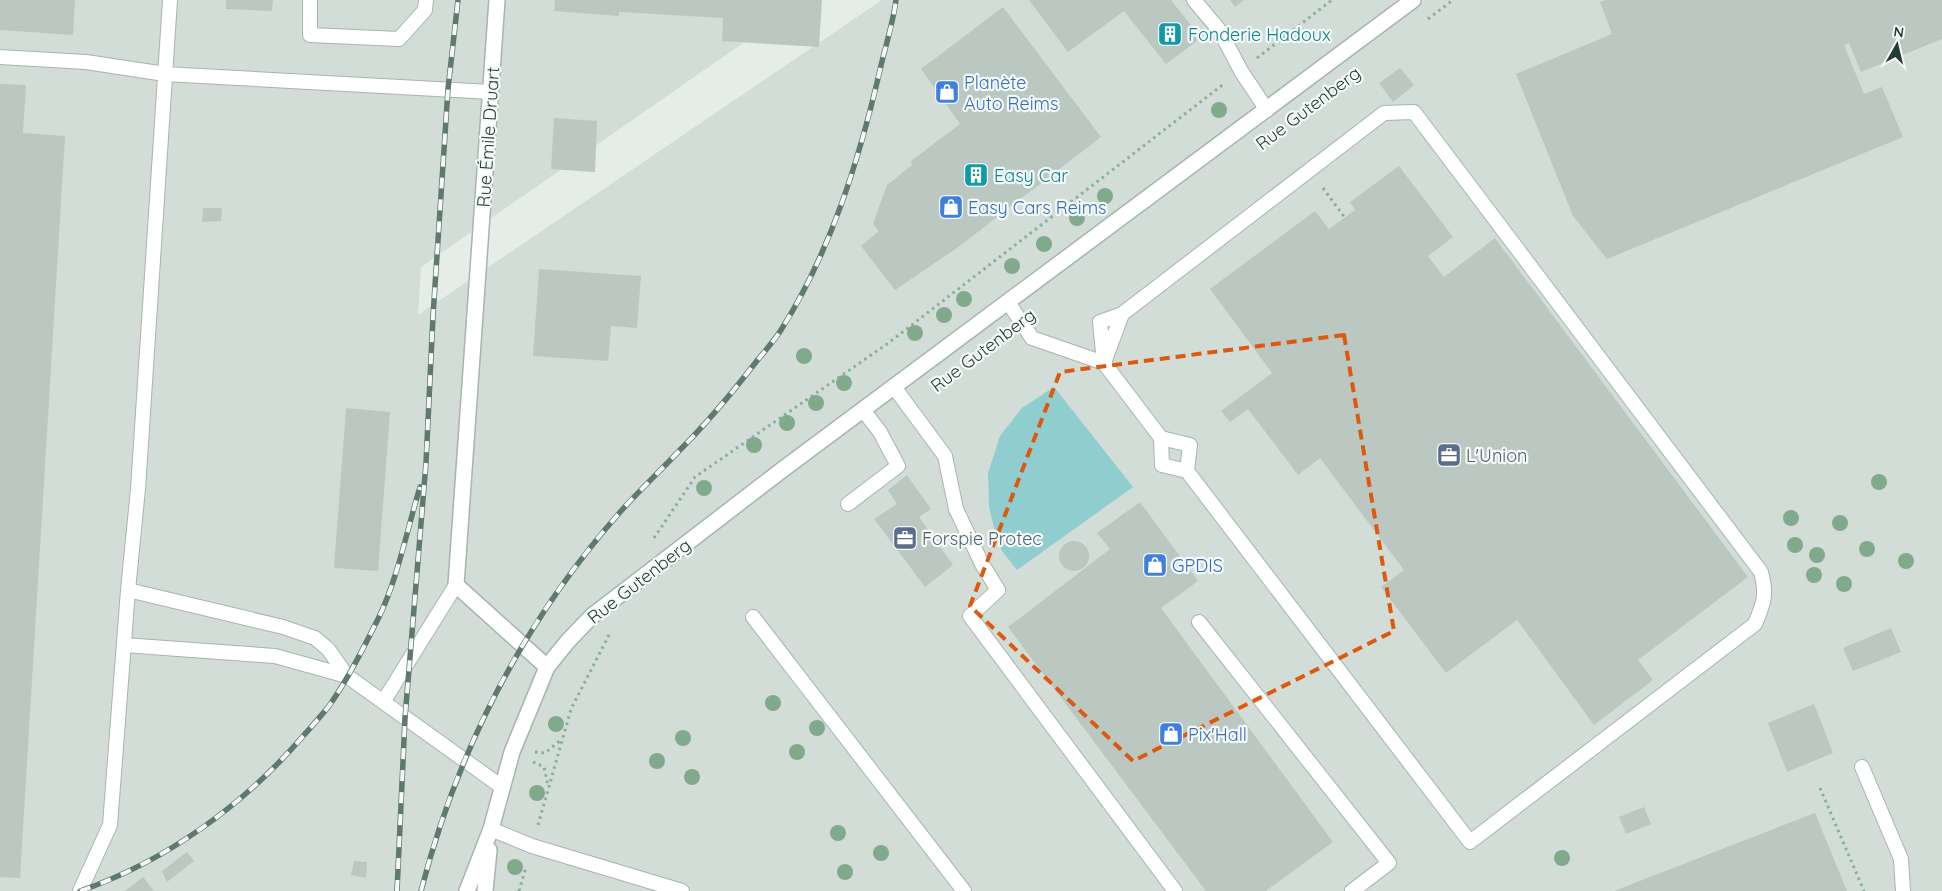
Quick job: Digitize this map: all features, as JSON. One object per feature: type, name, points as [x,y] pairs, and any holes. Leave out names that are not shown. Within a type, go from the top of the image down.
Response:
[{"type":"street","name":"Rue Émile Druart","points":[[456,585],[497,0]]},
{"type":"street","name":"Rue Gutenberg","points":[[547,667],[592,616],[863,410],[1413,0]]},
{"type":"street","points":[[456,585],[547,667],[512,752],[491,829],[467,891]]},
{"type":"street","points":[[485,891],[491,829]]},
{"type":"lane","points":[[80,891],[110,825],[128,590],[138,488],[170,0]]},
{"type":"lane","points":[[310,0],[310,35],[398,39],[425,10],[426,0]]},
{"type":"lane","points":[[1194,0],[1220,31],[1241,71],[1267,110]]},
{"type":"lane","points":[[0,57],[86,62],[165,74],[491,92]]},
{"type":"lane","points":[[1384,112],[1414,112],[1761,572],[1766,590],[1763,606],[1755,624],[1470,842],[1187,471],[1162,465],[1160,438],[1104,363],[1100,322],[1122,314],[1309,170],[1384,112]]},
{"type":"lane","points":[[1008,302],[1032,338],[1104,363]]},
{"type":"lane","points":[[894,387],[945,456],[956,509],[982,564],[998,590],[970,616],[1175,891]]},
{"type":"lane","points":[[848,504],[898,466],[880,432],[863,410]]},
{"type":"lane","points":[[1160,438],[1190,445],[1187,471]]},
{"type":"lane","points":[[383,702],[456,585]]},
{"type":"lane","points":[[128,590],[283,627],[315,638],[328,648],[346,676]]},
{"type":"lane","points":[[753,617],[964,891]]},
{"type":"lane","points":[[1199,622],[1389,863],[1352,891]]},
{"type":"lane","points":[[124,645],[275,656],[346,676],[502,787]]},
{"type":"lane","points":[[1862,767],[1901,859],[1903,891]]},
{"type":"lane","points":[[491,829],[532,846],[682,891]]},
{"type":"path","points":[[655,537],[695,477],[887,344],[1332,0]]},
{"type":"path","points":[[1422,23],[1453,0]]},
{"type":"path","points":[[1309,170],[1345,218]]},
{"type":"path","name":"Rue Gutenberg","points":[[519,891],[571,709],[613,626]]},
{"type":"path","points":[[512,752],[544,767],[549,788]]},
{"type":"path","points":[[1820,788],[1864,891]]},
{"type":"highlighted area","points":[[1344,335],[1394,631],[1133,761],[970,606],[1060,372]]},
{"type":"shaded area","points":[[0,0],[805,0],[421,267],[418,315],[882,0],[1942,0],[1942,891],[0,891]]},
{"type":"water","points":[[1054,387],[1133,487],[1017,570],[1002,551],[996,536],[989,507],[988,473],[1000,436],[1022,408]]},
{"type":"building","points":[[0,0],[75,0],[73,35],[0,30]]},
{"type":"building","points":[[226,0],[273,0],[272,11],[226,9]]},
{"type":"building","points":[[555,0],[822,0],[819,47],[722,41],[723,18],[619,12],[619,16],[554,11]]},
{"type":"building","name":"Fonderie Hadoux","points":[[1029,0],[1171,0],[1201,38],[1166,64],[1124,11],[1068,52]]},
{"type":"building","points":[[1230,0],[1244,0],[1235,7]]},
{"type":"building","points":[[1605,0],[1942,0],[1942,39],[1861,72],[1849,43],[1844,45],[1864,94],[1882,87],[1903,137],[1607,259],[1573,216],[1516,74],[1612,34],[1600,2]]},
{"type":"building","name":"Easy Cars Reims","points":[[1003,7],[1101,137],[957,248],[895,290],[861,246],[879,231],[873,224],[887,185],[912,165],[911,161],[960,124],[921,69]]},
{"type":"building","points":[[1400,68],[1414,85],[1393,102],[1379,83]]},
{"type":"building","points":[[0,84],[26,85],[23,133],[65,136],[20,878],[0,877]]},
{"type":"building","points":[[554,118],[597,121],[595,172],[551,169]]},
{"type":"building","points":[[1399,166],[1453,237],[1428,256],[1444,277],[1495,238],[1748,577],[1638,660],[1653,680],[1594,725],[1517,620],[1446,673],[1381,587],[1404,570],[1320,458],[1298,475],[1248,409],[1230,422],[1221,411],[1272,373],[1210,289],[1315,211],[1329,229],[1355,210],[1350,202]]},
{"type":"building","points":[[203,208],[222,208],[221,221],[202,222]]},
{"type":"building","points":[[539,269],[641,276],[637,328],[611,326],[608,361],[533,356]]},
{"type":"building","points":[[346,408],[390,412],[378,571],[334,568]]},
{"type":"building","points":[[907,475],[931,509],[919,517],[953,565],[925,587],[874,519],[897,504],[888,490]]},
{"type":"building","name":"Pix'Hall","points":[[1140,502],[1198,581],[1161,608],[1333,842],[1266,891],[1206,891],[1008,627],[1110,549],[1097,533]]},
{"type":"building","points":[[1074,541],[1080,542],[1088,550],[1088,562],[1080,570],[1074,571],[1068,570],[1060,562],[1059,556],[1060,550],[1068,542]]},
{"type":"building","points":[[1891,628],[1901,652],[1853,671],[1843,648]]},
{"type":"building","points":[[1814,704],[1833,753],[1787,772],[1768,723]]},
{"type":"building","points":[[1644,807],[1651,824],[1626,834],[1619,817]]},
{"type":"building","points":[[1815,813],[1847,891],[1614,891]]},
{"type":"building","points":[[187,852],[194,861],[167,882],[162,871]]},
{"type":"building","points":[[354,861],[367,862],[366,878],[351,875]]},
{"type":"building","points":[[143,877],[154,891],[125,891]]},
{"type":"railway","points":[[397,891],[405,718],[426,463],[433,316],[448,89],[458,0]]},
{"type":"railway","points":[[421,891],[436,838],[454,787],[498,689],[524,642],[586,553],[621,511],[728,397],[781,330],[799,300],[829,237],[853,171],[872,104],[896,0]]},
{"type":"railway","points":[[80,891],[112,879],[143,864],[174,847],[202,828],[230,807],[281,760],[329,706],[349,674],[386,602],[420,487]]},
{"type":"place","name":"Fonderie Hadoux","points":[[1170,34]]},
{"type":"place","name":"Planète Auto Reims","points":[[947,92]]},
{"type":"place","name":"Easy Car","points":[[976,175]]},
{"type":"place","name":"Easy Cars Reims","points":[[951,207]]},
{"type":"place","name":"L'Union","points":[[1449,455]]},
{"type":"place","name":"Forspie Protec","points":[[905,538]]},
{"type":"place","name":"GPDIS","points":[[1155,565]]},
{"type":"place","name":"Pix'Hall","points":[[1171,734]]}]
